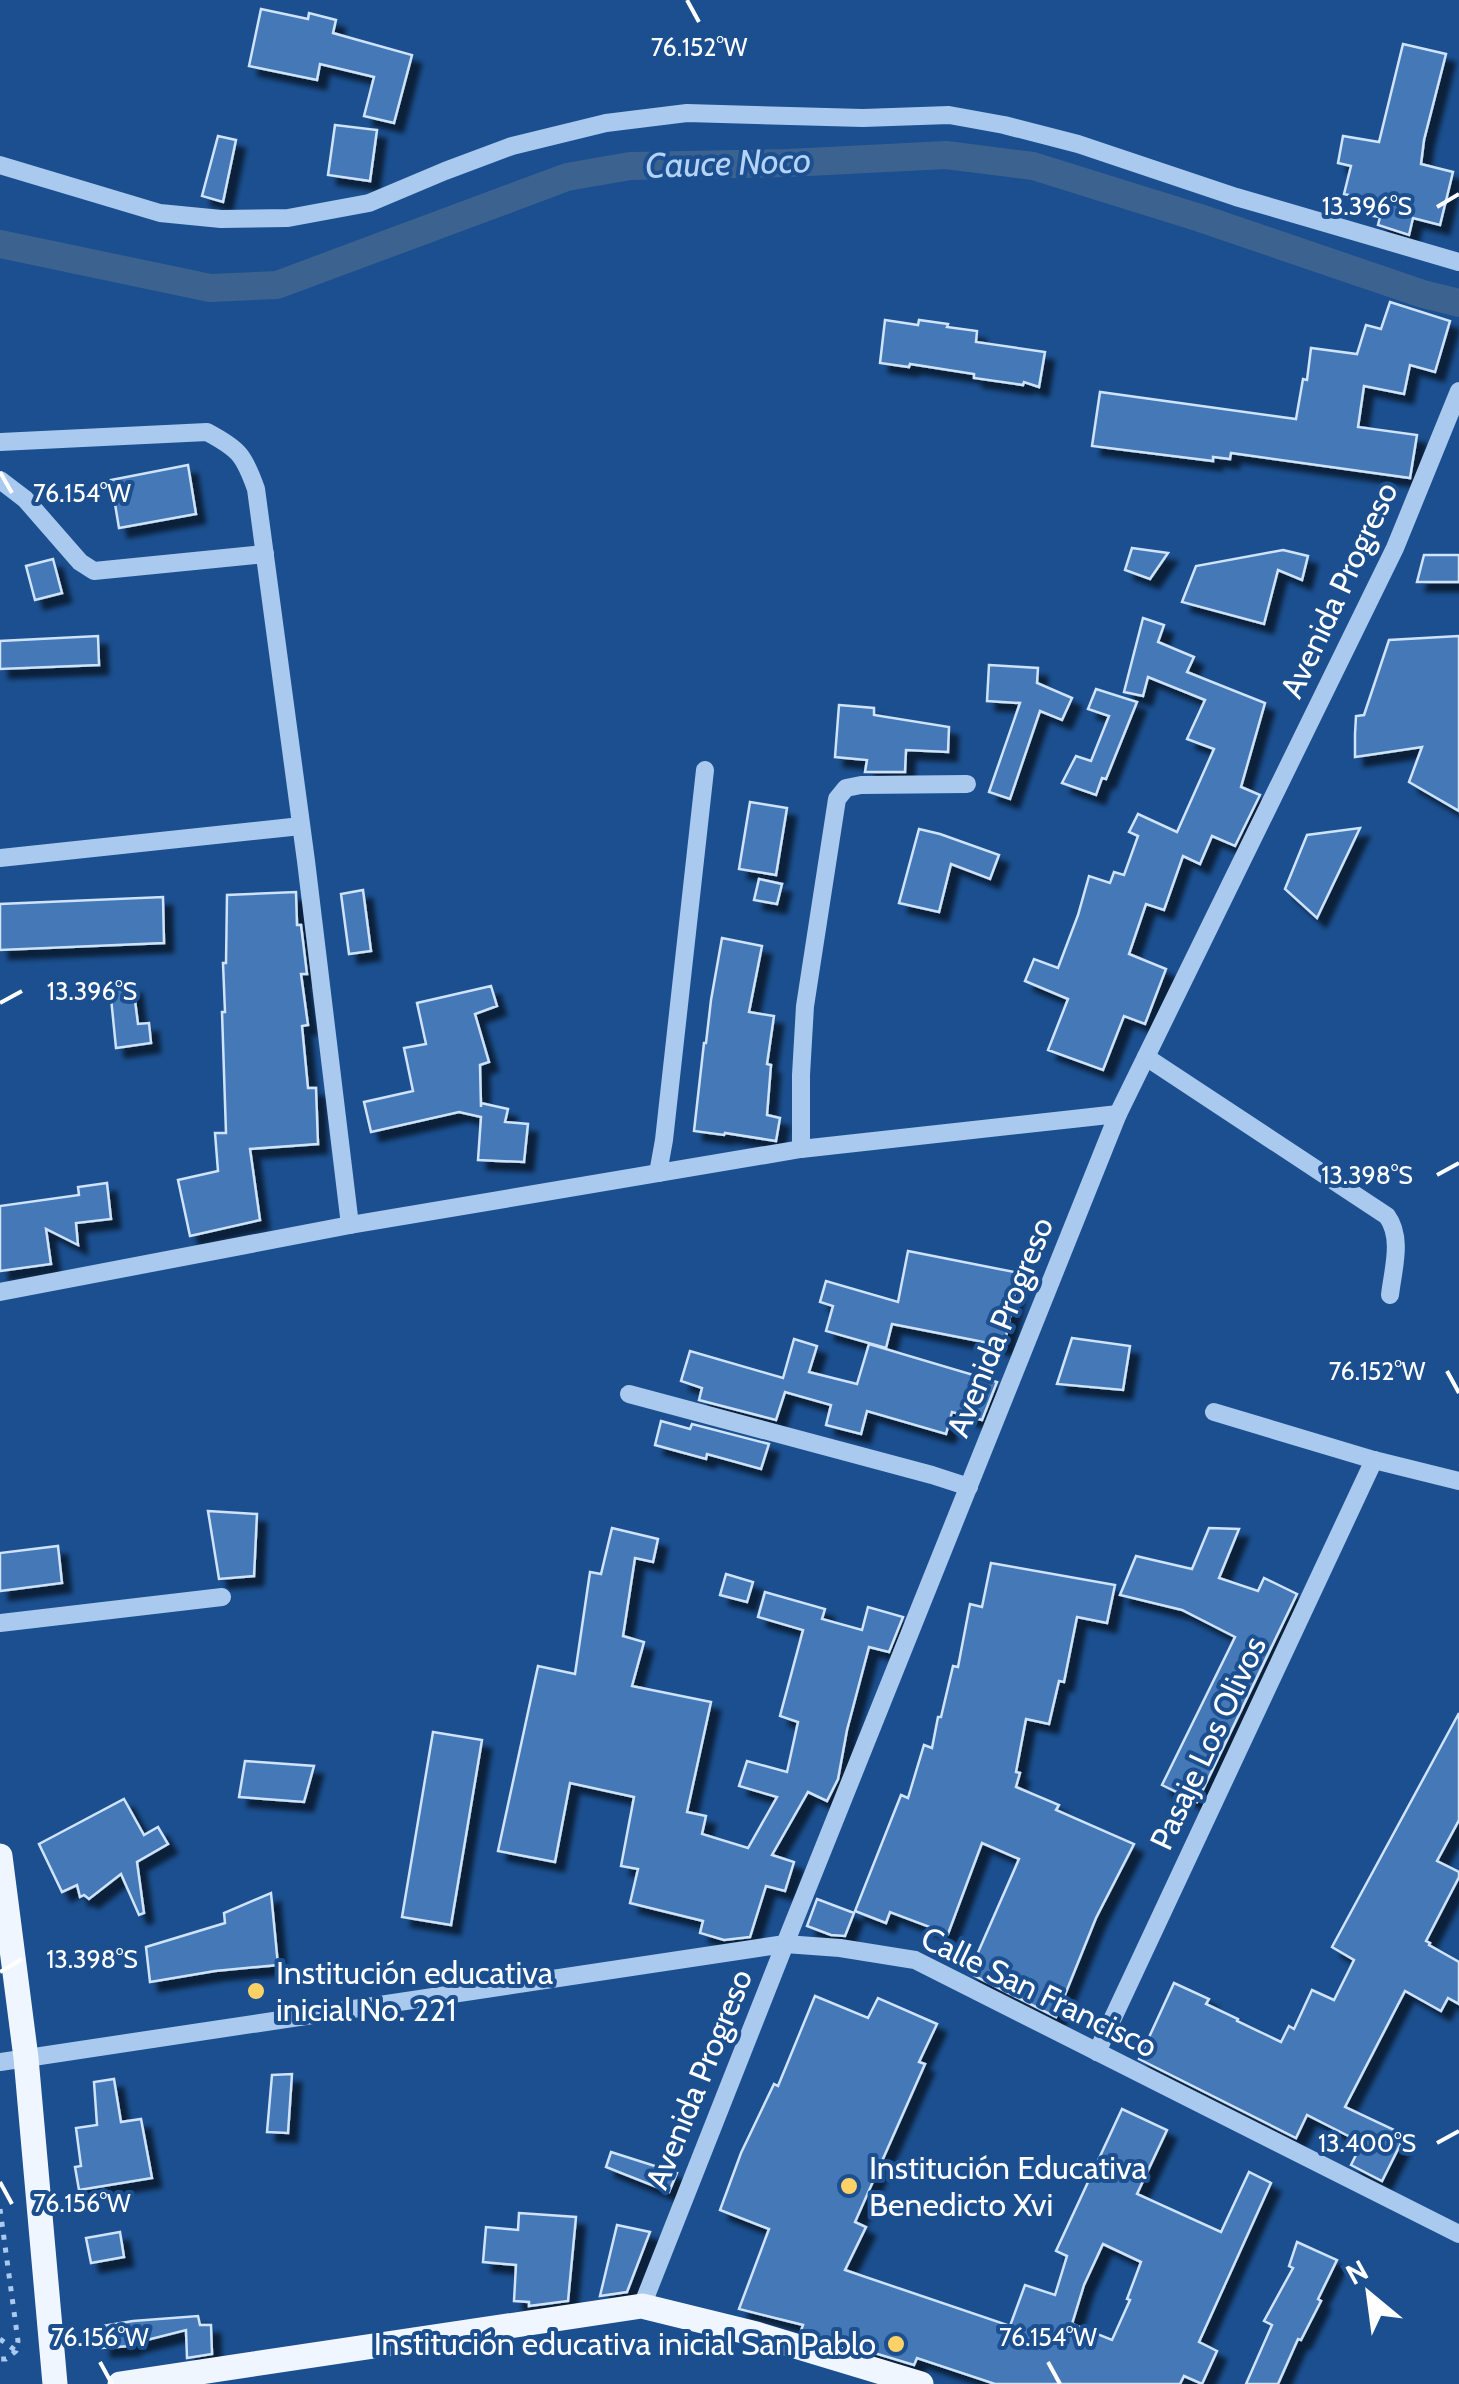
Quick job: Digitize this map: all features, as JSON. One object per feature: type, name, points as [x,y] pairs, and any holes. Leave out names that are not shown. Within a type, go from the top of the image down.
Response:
[{"type":"main road","points":[[0,1856],[13,2060],[54,2384]]},
{"type":"main road","points":[[120,2384],[642,2306],[756,2334],[921,2384]]},
{"type":"street","points":[[0,164],[160,213],[221,219],[288,218],[369,203],[512,146],[606,123],[687,113],[949,116],[1078,144],[1236,197],[1459,262]]},
{"type":"street","name":"Avenida Progreso","points":[[642,2306],[1118,1114],[1395,548],[1459,391]]},
{"type":"street","points":[[0,442],[207,432],[231,445],[246,462],[256,489],[265,554],[350,1226]]},
{"type":"street","points":[[0,480],[25,499],[80,562],[94,570],[265,554]]},
{"type":"street","points":[[658,1173],[705,770]]},
{"type":"street","points":[[801,1150],[805,1006],[838,800],[846,788],[861,784],[967,784]]},
{"type":"street","points":[[0,858],[301,826]]},
{"type":"street","points":[[1146,1057],[1387,1216],[1394,1226],[1396,1242],[1390,1295]]},
{"type":"street","points":[[0,1292],[350,1226],[801,1150],[1118,1114]]},
{"type":"street","points":[[628,1394],[969,1487]]},
{"type":"street","points":[[1214,1412],[1459,1481]]},
{"type":"street","name":"Pasaje Los Olivos","points":[[1097,2052],[1374,1460]]},
{"type":"street","points":[[0,1623],[222,1597]]},
{"type":"street","name":"Calle San Francisco","points":[[13,2060],[785,1944],[840,1948],[915,1960],[1459,2234]]},
{"type":"path","points":[[0,2209],[18,2341],[16,2351],[0,2359]]},
{"type":"path","points":[[0,2339],[16,2351]]},
{"type":"building","points":[[261,9],[308,19],[309,13],[336,20],[333,33],[412,55],[394,123],[364,116],[374,77],[320,64],[317,80],[249,66]]},
{"type":"building","points":[[1403,44],[1446,54],[1421,164],[1453,172],[1440,225],[1413,218],[1409,235],[1378,225],[1380,217],[1373,216],[1376,201],[1344,194],[1351,166],[1338,163],[1343,136],[1379,142]]},
{"type":"building","points":[[335,125],[377,130],[370,181],[328,175]]},
{"type":"building","points":[[218,136],[236,140],[223,202],[202,196]]},
{"type":"building","points":[[1390,302],[1450,321],[1435,372],[1410,365],[1404,394],[1364,386],[1358,427],[1417,435],[1410,478],[1231,453],[1230,459],[1213,457],[1213,461],[1092,446],[1100,392],[1296,419],[1311,348],[1357,354],[1366,325],[1381,329]]},
{"type":"building","points":[[885,320],[948,324],[947,327],[977,331],[976,342],[1045,352],[1039,387],[910,364],[909,367],[880,363]]},
{"type":"building","points":[[188,465],[196,514],[119,528],[111,480]]},
{"type":"building","points":[[1132,548],[1168,553],[1150,579],[1125,570]]},
{"type":"building","points":[[1283,550],[1308,556],[1302,580],[1278,570],[1264,624],[1182,602],[1196,566]]},
{"type":"building","points":[[1424,555],[1459,555],[1459,582],[1417,582]]},
{"type":"building","points":[[53,559],[62,593],[35,600],[26,566]]},
{"type":"building","points":[[1143,618],[1164,625],[1158,642],[1194,657],[1187,672],[1265,703],[1241,787],[1260,795],[1235,846],[1212,836],[1200,864],[1183,856],[1164,910],[1146,904],[1129,954],[1166,969],[1145,1024],[1124,1016],[1103,1070],[1048,1050],[1068,999],[1025,981],[1034,959],[1058,968],[1089,876],[1110,883],[1114,872],[1124,875],[1138,836],[1129,832],[1138,814],[1177,832],[1214,749],[1187,739],[1205,700],[1148,677],[1143,696],[1124,692]]},
{"type":"building","points":[[98,636],[99,665],[0,669],[0,641]]},
{"type":"building","points":[[1459,636],[1459,811],[1409,782],[1422,747],[1355,757],[1355,734],[1356,716],[1364,715],[1389,640]]},
{"type":"building","points":[[989,665],[1038,668],[1037,683],[1072,698],[1062,720],[1040,711],[1010,799],[989,792],[1020,703],[987,701]]},
{"type":"building","points":[[1096,689],[1137,702],[1096,795],[1062,783],[1076,756],[1091,761],[1109,716],[1088,709]]},
{"type":"building","points":[[839,705],[874,708],[874,715],[949,727],[948,752],[906,750],[905,772],[865,772],[867,760],[835,757]]},
{"type":"building","points":[[750,802],[787,808],[776,875],[739,869]]},
{"type":"building","points":[[1360,828],[1317,918],[1285,889],[1307,835]]},
{"type":"building","points":[[919,829],[999,855],[990,879],[951,864],[939,912],[899,903]]},
{"type":"building","points":[[759,879],[782,884],[777,904],[754,900]]},
{"type":"building","points":[[363,890],[371,951],[349,954],[341,894]]},
{"type":"building","points":[[296,892],[297,925],[301,925],[307,974],[301,974],[308,1025],[302,1026],[308,1088],[316,1088],[318,1144],[250,1149],[260,1220],[190,1236],[178,1180],[218,1171],[215,1133],[226,1133],[222,1012],[227,895]]},
{"type":"building","points":[[163,897],[164,943],[0,950],[0,904]]},
{"type":"building","points":[[722,938],[762,946],[749,1012],[774,1016],[767,1064],[771,1065],[767,1115],[780,1118],[776,1141],[694,1131]]},
{"type":"building","points":[[133,985],[138,1024],[149,1023],[151,1043],[116,1048],[110,988]]},
{"type":"building","points":[[491,986],[497,1006],[475,1014],[489,1062],[480,1065],[481,1107],[481,1103],[508,1109],[505,1122],[528,1124],[524,1162],[478,1160],[481,1117],[459,1112],[371,1132],[364,1102],[413,1091],[404,1048],[426,1044],[417,1003]]},
{"type":"building","points":[[107,1183],[111,1219],[76,1223],[78,1245],[46,1229],[51,1264],[0,1271],[0,1206],[79,1195],[78,1187]]},
{"type":"building","points":[[908,1251],[1019,1273],[1004,1346],[892,1324],[886,1348],[826,1331],[833,1306],[820,1302],[826,1281],[898,1302]]},
{"type":"building","points":[[1072,1338],[1130,1346],[1123,1390],[1057,1384]]},
{"type":"building","points":[[794,1339],[817,1346],[809,1372],[857,1384],[869,1344],[997,1382],[982,1420],[952,1412],[946,1434],[867,1411],[861,1434],[826,1425],[831,1405],[785,1392],[776,1420],[699,1400],[702,1388],[681,1381],[690,1351],[783,1378]]},
{"type":"building","points":[[661,1421],[690,1429],[692,1424],[769,1444],[761,1469],[655,1445]]},
{"type":"building","points":[[208,1511],[257,1514],[254,1576],[219,1579]]},
{"type":"building","points":[[612,1528],[658,1539],[653,1562],[635,1558],[623,1636],[644,1642],[632,1686],[711,1702],[687,1812],[706,1816],[702,1834],[748,1848],[777,1797],[739,1786],[747,1761],[787,1772],[798,1722],[780,1716],[803,1630],[758,1617],[765,1592],[825,1609],[822,1619],[862,1630],[868,1607],[903,1617],[889,1652],[869,1647],[838,1779],[827,1801],[808,1792],[772,1855],[794,1862],[785,1891],[766,1886],[750,1937],[724,1940],[700,1933],[703,1921],[630,1903],[638,1869],[621,1866],[634,1797],[570,1783],[555,1862],[498,1851],[538,1666],[575,1674],[590,1572],[601,1574]]},
{"type":"building","points":[[1209,1528],[1239,1529],[1219,1578],[1258,1591],[1264,1578],[1297,1594],[1197,1802],[1162,1785],[1235,1637],[1182,1610],[1120,1595],[1136,1556],[1192,1569]]},
{"type":"building","points":[[58,1546],[62,1583],[0,1591],[0,1553]]},
{"type":"building","points":[[991,1563],[1115,1585],[1107,1623],[1077,1617],[1064,1682],[1059,1681],[1049,1724],[1026,1719],[1016,1772],[1020,1773],[1016,1787],[1059,1805],[1056,1810],[1134,1844],[1096,1918],[1056,2017],[969,1973],[1019,1859],[982,1843],[948,1934],[890,1912],[886,1923],[855,1911],[901,1795],[908,1798],[924,1745],[932,1748],[953,1666],[958,1667],[970,1604],[982,1607]]},
{"type":"building","points":[[726,1574],[753,1582],[747,1602],[720,1595]]},
{"type":"building","points":[[1459,1713],[1459,1820],[1437,1861],[1459,1872],[1459,1877],[1426,1941],[1459,1962],[1459,2004],[1448,1998],[1441,2011],[1405,1991],[1345,2107],[1405,2135],[1382,2181],[1351,2165],[1362,2143],[1307,2115],[1296,2138],[1139,2059],[1174,1983],[1281,2042],[1289,2026],[1294,2029],[1312,1990],[1334,2000],[1354,1960],[1332,1947]]},
{"type":"building","points":[[433,1732],[482,1740],[451,1925],[402,1917]]},
{"type":"building","points":[[245,1761],[314,1766],[304,1802],[239,1797]]},
{"type":"building","points":[[124,1799],[144,1835],[158,1827],[168,1844],[137,1862],[144,1913],[139,1915],[121,1874],[89,1899],[80,1897],[77,1885],[62,1892],[39,1844]]},
{"type":"building","points":[[271,1893],[278,1965],[150,1982],[146,1947],[225,1923],[224,1913]]},
{"type":"building","points":[[817,1899],[854,1913],[845,1936],[807,1926]]},
{"type":"building","points":[[815,1996],[868,2018],[878,1998],[937,2024],[919,2062],[925,2064],[855,2222],[866,2227],[845,2270],[1010,2326],[1025,2285],[1055,2295],[1067,2256],[1056,2251],[1122,2109],[1167,2130],[1137,2194],[1221,2232],[1249,2172],[1271,2183],[1199,2342],[1217,2351],[1202,2384],[1184,2376],[1180,2384],[995,2384],[917,2358],[914,2365],[801,2331],[803,2325],[739,2309],[769,2229],[720,2210],[741,2153],[774,2084],[778,2086]],"holes":[[[1103,2244],[1141,2262],[1112,2340],[1072,2324]]]},
{"type":"building","points":[[292,2074],[288,2133],[267,2132],[272,2075]]},
{"type":"building","points":[[114,2079],[121,2122],[141,2119],[152,2178],[79,2190],[75,2167],[81,2166],[76,2128],[97,2125],[94,2082]]},
{"type":"building","points":[[611,2152],[677,2173],[669,2192],[606,2167]]},
{"type":"building","points":[[519,2213],[576,2217],[568,2301],[529,2306],[529,2302],[514,2301],[516,2265],[483,2262],[486,2227],[518,2230]]},
{"type":"building","points":[[617,2225],[650,2232],[627,2292],[600,2296]]},
{"type":"building","points":[[120,2232],[124,2257],[91,2263],[86,2238]]},
{"type":"building","points":[[1297,2242],[1337,2260],[1318,2299],[1321,2301],[1278,2384],[1246,2384],[1272,2325],[1264,2321],[1293,2268],[1289,2266]]},
{"type":"building","points":[[198,2316],[200,2325],[211,2325],[212,2354],[187,2358],[186,2330],[131,2346],[102,2348],[102,2326]]},
{"type":"waterway","name":"Cauce Noco","points":[[0,244],[210,288],[277,285],[567,177],[630,166],[946,155],[1033,166],[1459,303]]},
{"type":"place","name":"Institución educativa inicial No. 221","points":[[256,1991]]},
{"type":"place","name":"Institución Educativa Benedicto Xvi","points":[[849,2186]]},
{"type":"place","name":"Institución educativa inicial San Pablo","points":[[896,2344]]}]
